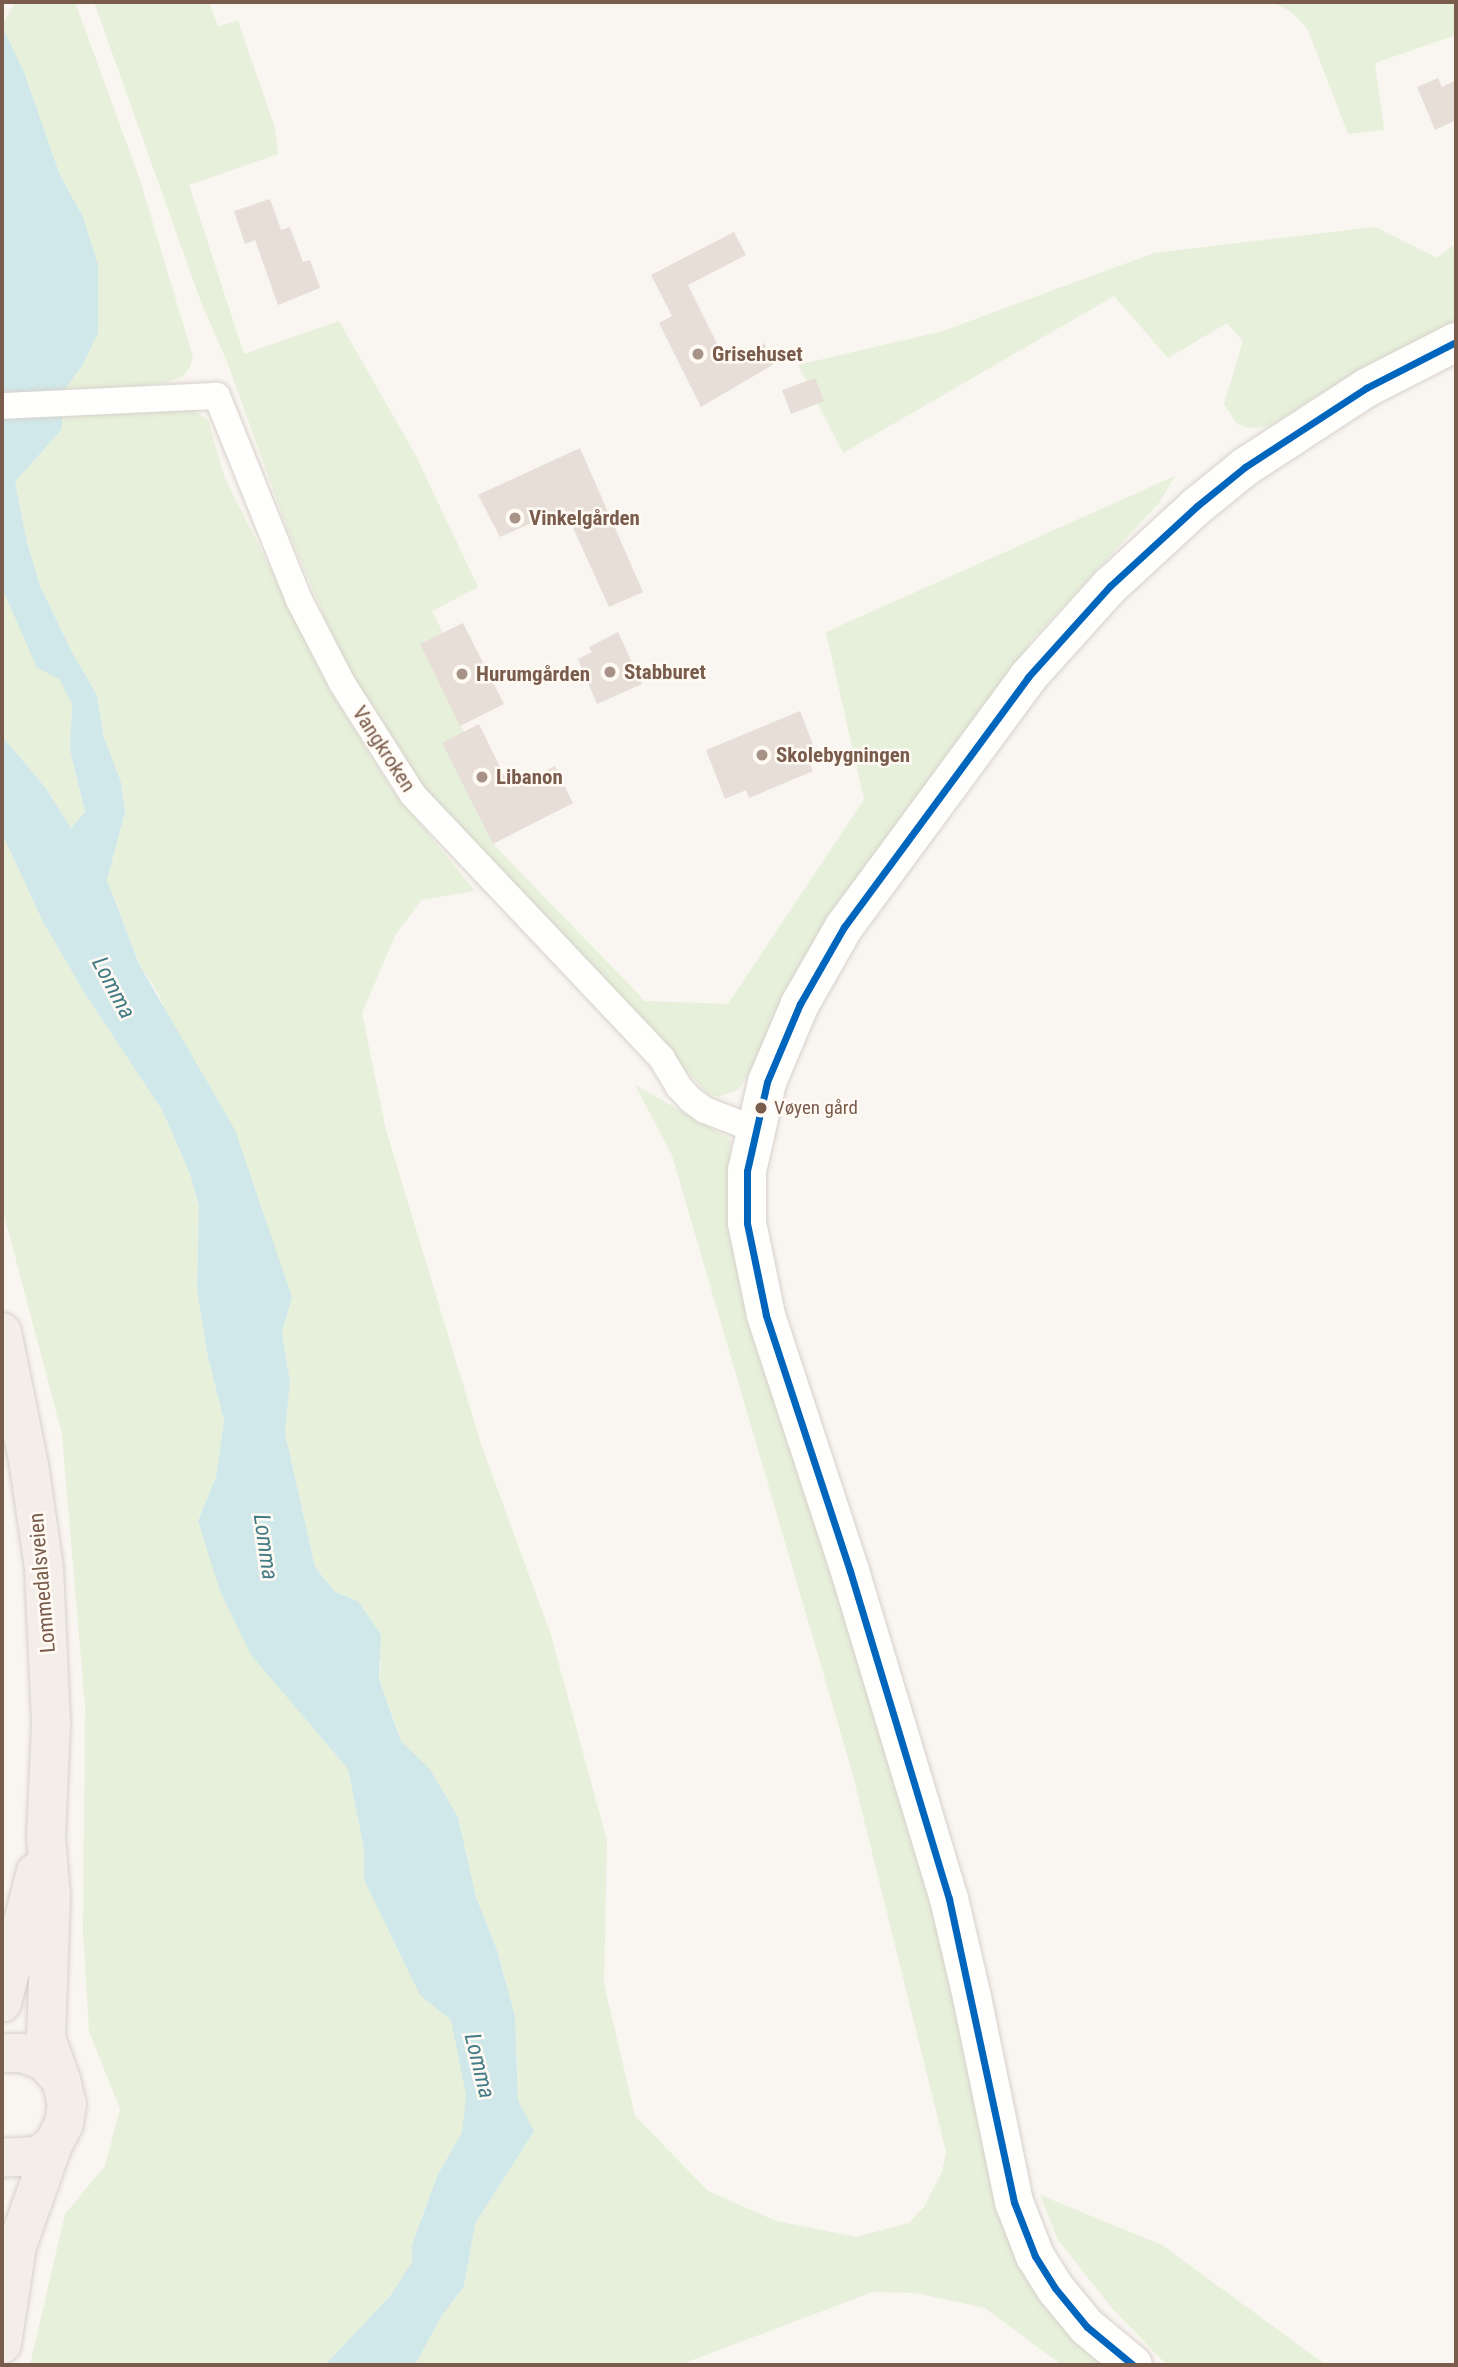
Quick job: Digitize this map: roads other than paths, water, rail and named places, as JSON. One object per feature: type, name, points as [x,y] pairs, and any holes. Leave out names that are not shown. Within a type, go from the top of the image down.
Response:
[{"type":"main road","name":"Lommedalsveien","points":[[2,1332],[29,1465],[44,1568],[51,1724],[46,1837],[51,1896],[46,2038],[67,2104],[64,2123],[53,2145]]},
{"type":"main road","name":"Lommedalsveien","points":[[2,2003],[46,1837]]},
{"type":"main road","points":[[2,2053],[22,2053],[44,2061],[61,2080]]},
{"type":"main road","points":[[2,2158],[37,2155],[53,2145]]},
{"type":"main road","points":[[2,2344],[17,2246],[53,2145]]},
{"type":"street","points":[[1133,2365],[1087,2327],[1055,2288],[1035,2256],[1014,2202],[949,1899],[756,1278],[747,1223],[747,1171],[754,1129],[781,1043],[844,927],[1028,677],[1110,586],[1197,506],[1273,446],[1366,387],[1456,342]]},
{"type":"street","name":"Vangkroken","points":[[2,406],[217,396],[299,600],[342,683],[413,795],[662,1057],[679,1087],[691,1100],[705,1110],[754,1129]]},
{"type":"water","name":"Lomma","points":[[2,26],[24,72],[60,175],[83,217],[98,265],[98,333],[82,366],[62,393],[62,429],[15,482],[27,542],[40,586],[73,654],[97,695],[104,737],[121,782],[125,812],[107,880],[139,964],[235,1130],[292,1297],[282,1333],[290,1381],[285,1433],[315,1567],[335,1592],[358,1601],[381,1635],[379,1679],[401,1741],[430,1769],[458,1817],[476,1897],[497,1950],[515,2016],[518,2100],[534,2131],[475,2224],[464,2286],[441,2317],[415,2365],[325,2365],[390,2296],[412,2262],[412,2245],[437,2176],[462,2132],[466,2095],[451,2020],[420,1995],[364,1880],[364,1849],[348,1769],[251,1655],[220,1591],[198,1521],[216,1477],[224,1421],[207,1353],[197,1289],[199,1206],[190,1174],[162,1110],[85,994],[42,920],[2,833],[2,736],[45,787],[71,828],[85,812],[70,750],[72,704],[59,679],[37,668],[2,588]]},
{"type":"place","name":"Grisehuset","points":[[698,354]]},
{"type":"place","name":"Vinkelgården","points":[[515,518]]},
{"type":"place","name":"Stabburet","points":[[610,672]]},
{"type":"place","name":"Hurumgården","points":[[462,674]]},
{"type":"place","name":"Skolebygningen","points":[[762,755]]},
{"type":"place","name":"Libanon","points":[[482,777]]},
{"type":"place","name":"Vøyen gård","points":[[761,1108]]}]
